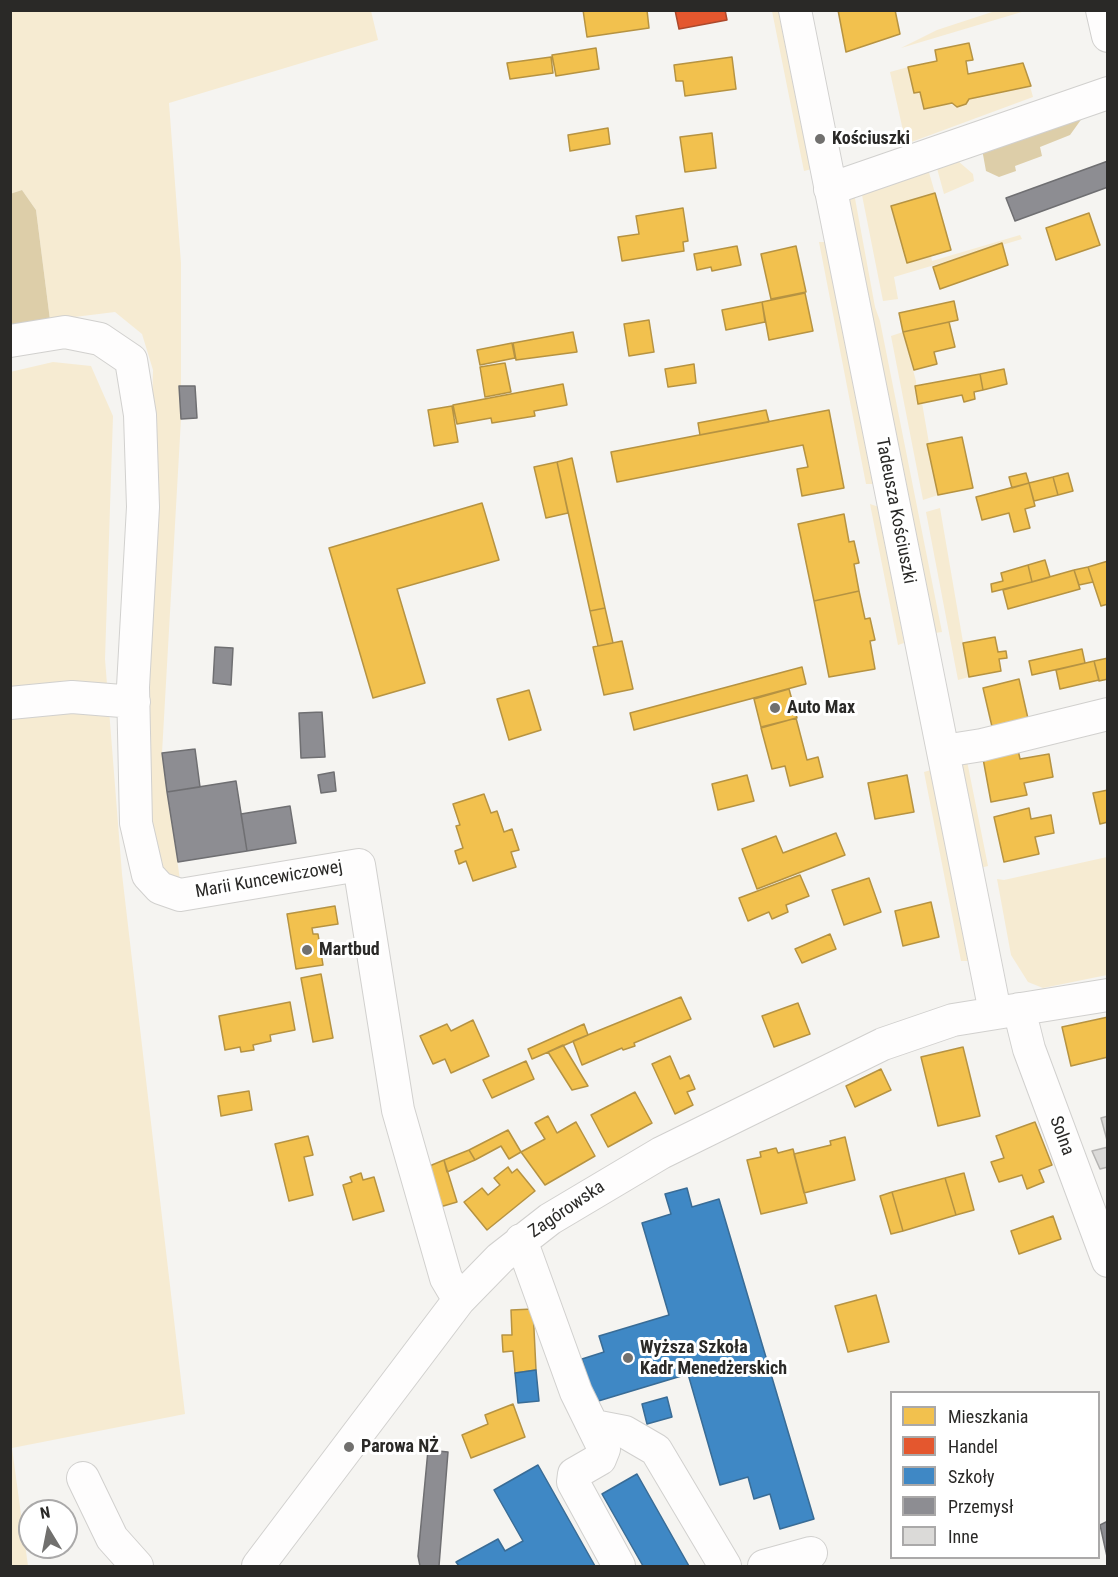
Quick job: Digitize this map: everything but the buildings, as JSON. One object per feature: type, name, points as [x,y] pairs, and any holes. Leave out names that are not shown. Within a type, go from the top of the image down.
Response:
[{"type":"street","name":"Tadeusza Kościuszki","points":[[795,10],[944,752],[1007,1010]]},
{"type":"street","points":[[1102,10],[1107,36]]},
{"type":"street","points":[[830,189],[1107,93]]},
{"type":"street","name":"Marii Kuncewiczowej","points":[[10,341],[65,332],[100,339],[131,360],[140,415],[143,507],[134,702],[136,823],[148,874],[160,888],[180,896],[359,865],[398,1110],[446,1278],[459,1300]]},
{"type":"street","points":[[10,703],[72,697],[134,702]]},
{"type":"street","points":[[944,752],[982,745],[1107,714]]},
{"type":"street","name":"Zagórowska","points":[[258,1566],[459,1300],[476,1280],[521,1240],[550,1219],[608,1182],[807,1079],[909,1034],[953,1020],[1107,995]]},
{"type":"street","name":"Solna","points":[[1007,1010],[1029,1048],[1107,1261]]},
{"type":"street","points":[[521,1240],[576,1392],[604,1449],[600,1459],[574,1474],[573,1482],[619,1566]]},
{"type":"street","points":[[594,1426],[625,1432],[656,1450],[725,1566]]},
{"type":"street","points":[[83,1478],[112,1538],[137,1566]]},
{"type":"street","points":[[764,1566],[811,1553]]},
{"type":"shaded area","points":[[10,11],[371,11],[378,40],[169,103],[181,263],[181,419],[162,753],[180,880],[162,869],[147,845],[146,644],[153,370],[142,334],[115,312],[50,320],[36,210],[22,190],[11,194]]},
{"type":"shaded area","points":[[772,11],[780,11],[812,169],[804,171]]},
{"type":"shaded area","points":[[995,11],[1025,11],[901,48],[937,30]]},
{"type":"shaded area","points":[[908,67],[914,93],[920,92],[957,107],[966,104],[969,99],[1030,86],[1033,97],[906,144],[890,72]]},
{"type":"shaded area","points":[[1088,110],[1070,135],[1040,147],[1042,156],[1015,166],[1016,171],[999,177],[986,171],[982,149]]},
{"type":"shaded area","points":[[935,161],[958,161],[973,174],[974,181],[944,194]]},
{"type":"shaded area","points":[[928,169],[935,193],[891,206],[907,262],[931,256],[932,261],[1020,235],[1022,239],[894,277],[898,299],[883,301],[861,190]]},
{"type":"shaded area","points":[[22,190],[36,210],[50,320],[10,333],[10,194]]},
{"type":"shaded area","points":[[854,193],[875,307],[880,321],[942,632],[935,633],[848,194]]},
{"type":"shaded area","points":[[819,242],[825,242],[873,484],[866,484]]},
{"type":"shaded area","points":[[903,332],[916,381],[918,403],[922,403],[938,495],[923,500],[891,336]]},
{"type":"shaded area","points":[[53,362],[91,366],[113,416],[105,659],[122,874],[185,1414],[12,1448],[19,1499],[18,1559],[27,1559],[28,1566],[10,1566],[10,372]]},
{"type":"shaded area","points":[[870,504],[879,507],[904,643],[898,645]]},
{"type":"shaded area","points":[[940,508],[969,677],[958,680],[926,512]]},
{"type":"shaded area","points":[[966,756],[988,866],[980,868],[960,757]]},
{"type":"shaded area","points":[[931,770],[968,961],[961,961],[924,772]]},
{"type":"shaded area","points":[[1107,857],[1107,975],[1043,988],[1028,982],[1011,955],[997,879],[1004,880]]},
{"type":"place","name":"Kościuszki","points":[[820,139]]},
{"type":"place","name":"Auto Max","points":[[775,708]]},
{"type":"place","name":"Martbud","points":[[307,950]]},
{"type":"place","name":"Wyższa Szkoła Kadr Menedżerskich","points":[[628,1358]]},
{"type":"place","name":"Parowa NŻ","points":[[349,1447]]}]
